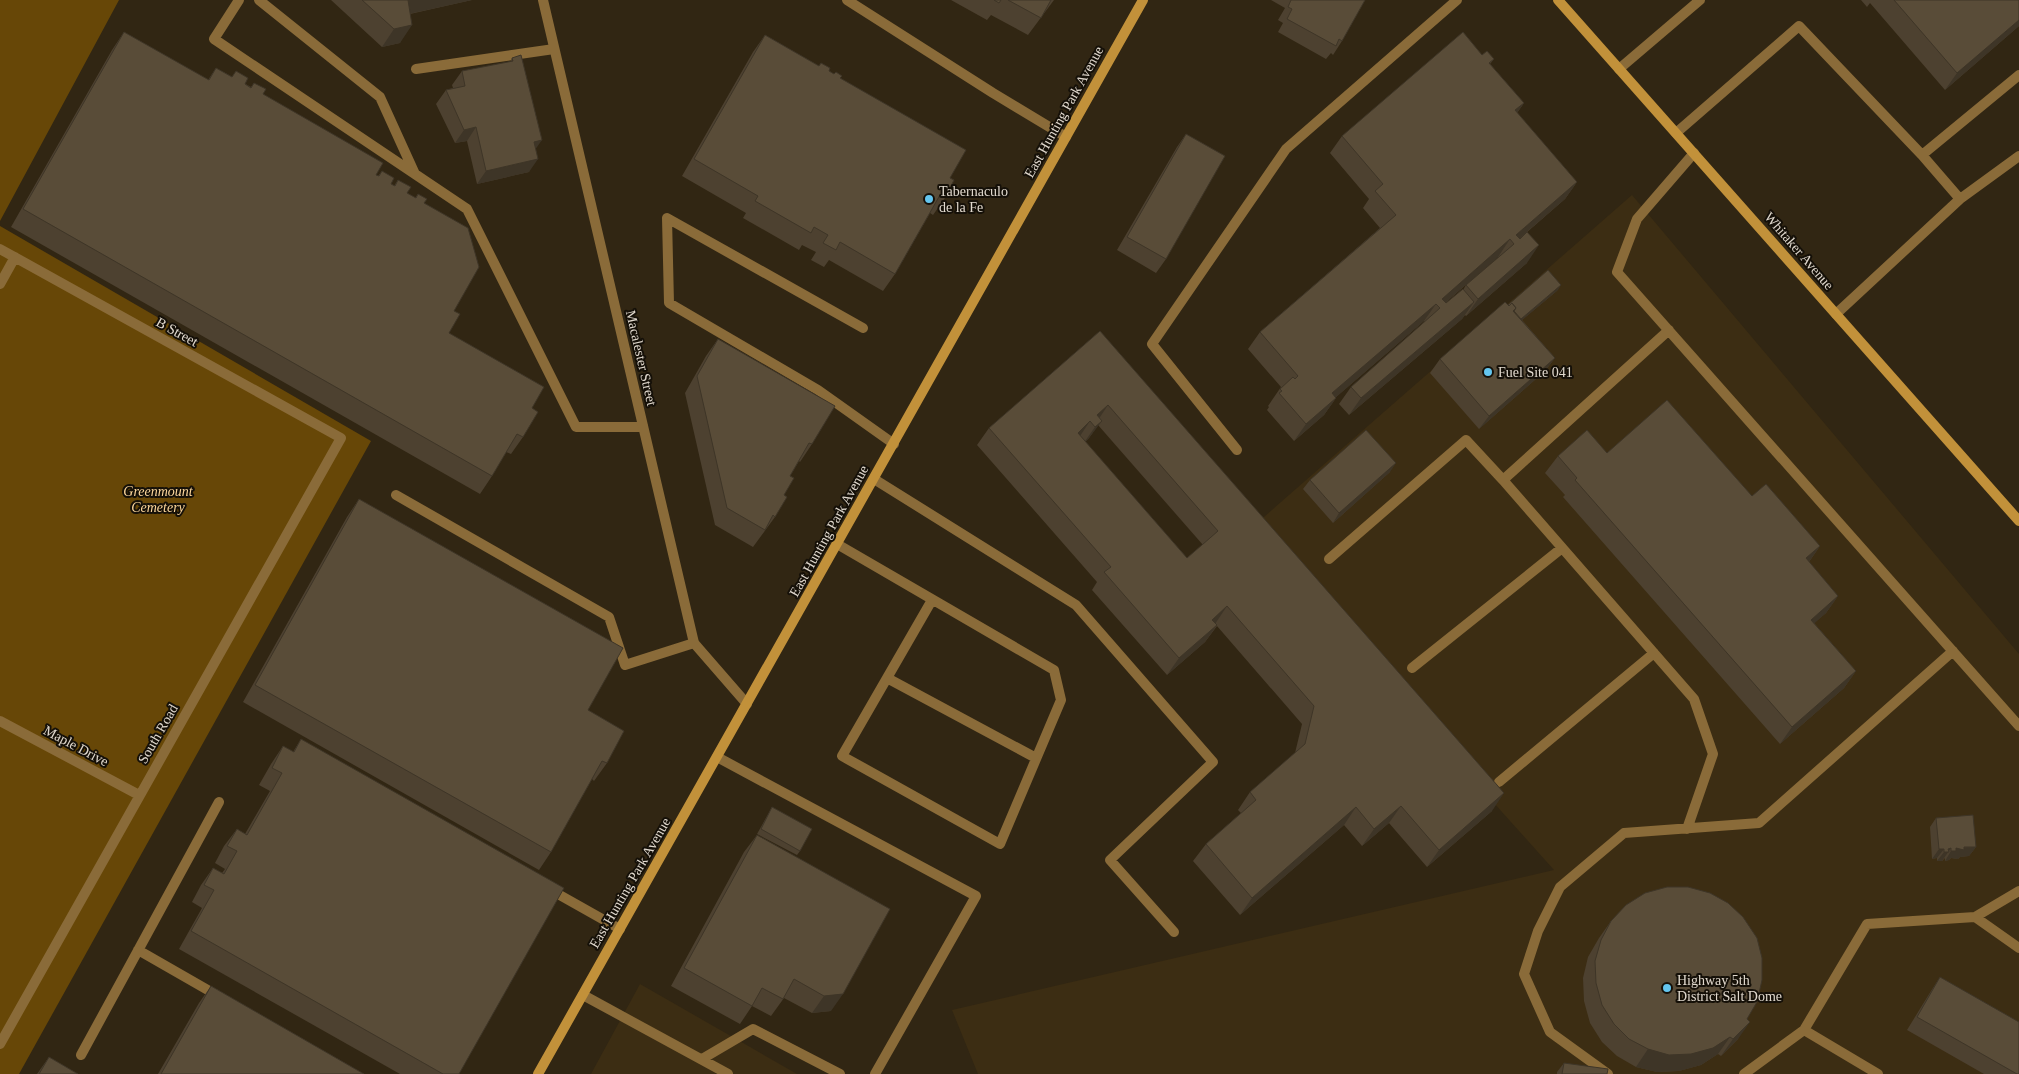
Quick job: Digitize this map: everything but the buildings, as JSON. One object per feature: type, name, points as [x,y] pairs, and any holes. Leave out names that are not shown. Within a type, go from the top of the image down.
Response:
[{"type":"main road","name":"East Hunting Park Avenue","points":[[538,1074],[1143,0]]},
{"type":"main road","name":"Whitaker Avenue","points":[[1558,0],[2019,521]]},
{"type":"street","points":[[239,0],[214,40],[467,209],[576,427],[644,427]]},
{"type":"street","points":[[259,0],[380,97],[416,175]]},
{"type":"street","name":"Macalester Street","points":[[543,0],[694,643],[747,704]]},
{"type":"street","points":[[847,0],[1066,137]]},
{"type":"street","points":[[1237,450],[1152,344],[1286,149],[1457,0]]},
{"type":"street","points":[[1620,69],[1700,0]]},
{"type":"street","points":[[1676,133],[1799,26],[1922,155],[1960,199]]},
{"type":"street","points":[[416,69],[554,49]]},
{"type":"street","points":[[1922,155],[2019,75]]},
{"type":"street","points":[[1694,153],[1637,219],[1617,272],[2019,726]]},
{"type":"street","points":[[1836,314],[1960,199],[2019,156]]},
{"type":"street","points":[[863,328],[666,218],[669,303],[818,390],[894,444]]},
{"type":"street","name":"B Street","points":[[0,249],[341,438]]},
{"type":"street","points":[[0,284],[15,257]]},
{"type":"street","points":[[1503,480],[1669,330]]},
{"type":"street","name":"South Road","points":[[0,1044],[341,438]]},
{"type":"street","points":[[1329,559],[1466,440],[1694,699],[1713,754],[1687,828]]},
{"type":"street","points":[[874,479],[1076,605],[1213,762],[1110,860],[1174,932]]},
{"type":"street","points":[[396,495],[609,617],[625,665],[694,643]]},
{"type":"street","points":[[837,544],[1054,670],[1062,700],[1000,844],[842,756],[932,600]]},
{"type":"street","points":[[1412,668],[1562,548]]},
{"type":"street","points":[[1608,1074],[1550,1032],[1524,974],[1538,931],[1560,887],[1624,833],[1759,823],[1953,651]]},
{"type":"street","points":[[1499,782],[1654,653]]},
{"type":"street","points":[[886,678],[1036,758]]},
{"type":"street","name":"Maple Drive","points":[[0,722],[139,795]]},
{"type":"street","points":[[717,757],[976,896],[875,1074]]},
{"type":"street","points":[[81,1055],[219,802]]},
{"type":"street","points":[[543,886],[620,929]]},
{"type":"street","points":[[1744,1074],[1804,1030],[1868,924],[1975,917],[2019,891]]},
{"type":"street","points":[[1975,917],[2019,948]]},
{"type":"street","points":[[138,950],[232,1005]]},
{"type":"street","points":[[583,995],[728,1074]]},
{"type":"street","points":[[702,1059],[753,1029],[840,1074]]},
{"type":"street","points":[[1804,1030],[1878,1074]]},
{"type":"shaded area","points":[[1632,195],[2019,654],[2019,1074],[978,1074],[952,1010],[1554,870],[1249,530]]},
{"type":"shaded area","points":[[640,984],[797,1074],[591,1074]]},
{"type":"green space","points":[[0,0],[119,0],[0,221]]},
{"type":"green space","name":"Greenmount Cemetery","points":[[0,226],[371,441],[19,1074],[0,1074]]},
{"type":"place","name":"Tabernaculo de la Fe","points":[[929,199]]},
{"type":"place","name":"Fuel Site 041","points":[[1488,372]]},
{"type":"place","name":"Highway 5th District Salt Dome","points":[[1667,988]]}]
